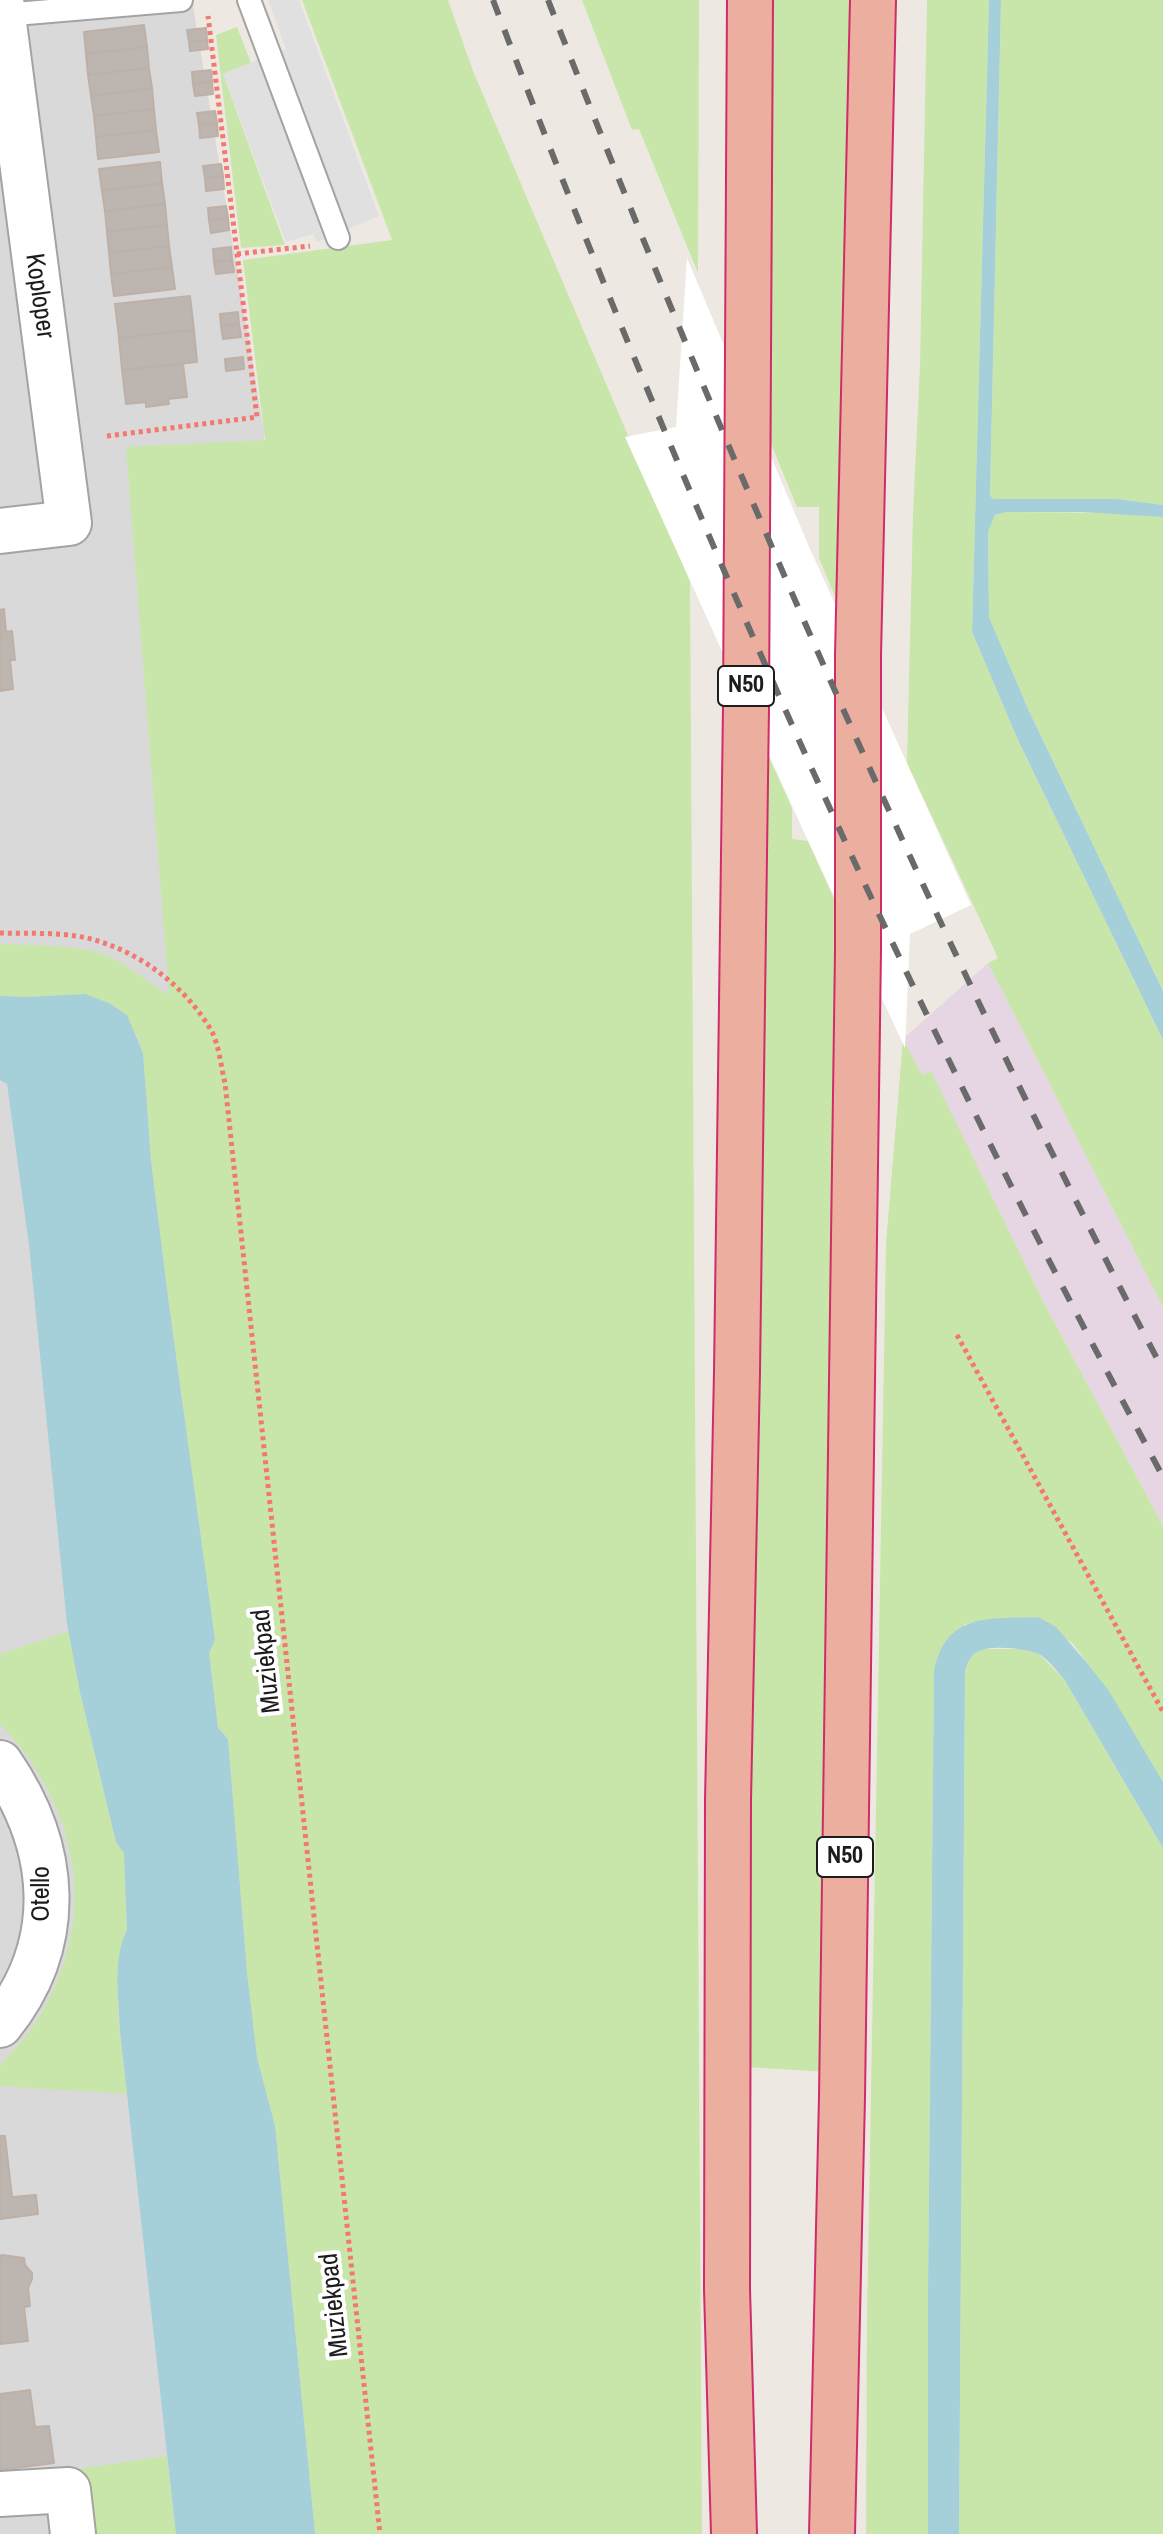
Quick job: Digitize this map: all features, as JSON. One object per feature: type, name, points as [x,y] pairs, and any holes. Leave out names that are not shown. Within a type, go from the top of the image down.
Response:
[{"type":"highway","name":"N50","points":[[734,2534],[727,2289],[728,1800],[746,707],[750,0]]},
{"type":"highway","name":"N50","points":[[832,2534],[858,966],[858,655],[873,0]]},
{"type":"street","name":"Koploper","points":[[0,531],[69,523],[8,121],[2,8]]},
{"type":"street","name":"Otello","points":[[0,1763],[19,1791],[34,1822],[43,1855],[47,1888],[46,1917],[31,1973],[0,2025]]},
{"type":"street","points":[[0,2494],[68,2490],[73,2534]]},
{"type":"lane","points":[[2,8],[181,0]]},
{"type":"lane","points":[[249,0],[338,238]]},
{"type":"path","points":[[107,436],[257,417],[208,16]]},
{"type":"path","points":[[237,254],[318,246],[338,238]]},
{"type":"path","name":"Muziekpad","points":[[0,933],[54,934],[96,940],[128,953],[155,969],[181,991],[213,1032],[225,1083],[380,2534]]},
{"type":"path","points":[[957,1335],[1163,1712]]},
{"type":"shaded area","points":[[0,0],[192,0],[264,431],[333,2534],[0,2534]]},
{"type":"shaded area","points":[[268,0],[299,0],[379,216],[317,242],[313,234],[286,242],[223,74],[286,49]]},
{"type":"shaded area","points":[[988,963],[1163,1307],[1163,1526],[1043,1301],[931,1072],[922,1075],[903,1039]]},
{"type":"green space","points":[[302,0],[448,0],[473,71],[690,581],[702,2534],[315,2534],[275,2126],[257,2058],[228,1739],[218,1728],[209,1653],[215,1640],[151,1161],[143,1053],[137,1035],[28,997],[0,996],[0,944],[83,949],[106,955],[169,995],[126,447],[265,440],[243,260],[392,240]]},
{"type":"green space","points":[[582,0],[699,0],[698,273],[639,129],[632,130]]},
{"type":"green space","points":[[773,0],[853,0],[842,613],[819,558],[819,507],[797,507],[767,434]]},
{"type":"green space","points":[[927,0],[989,0],[972,632],[1018,740],[1163,1040],[1163,1307],[988,963],[998,958],[907,763],[920,365]]},
{"type":"green space","points":[[1001,0],[1163,0],[1163,505],[1118,499],[993,499],[990,495]]},
{"type":"green space","points":[[237,27],[251,63],[223,74],[285,245],[241,248],[216,35]]},
{"type":"green space","points":[[1007,512],[1124,513],[1163,517],[1163,991],[1028,709],[989,617],[988,532],[995,515]]},
{"type":"green space","points":[[761,740],[792,808],[792,839],[808,841],[847,928],[829,2072],[745,2067]]},
{"type":"green space","points":[[903,1039],[922,1075],[931,1071],[1043,1301],[1163,1526],[1163,1782],[1108,1691],[1073,1644],[1038,1617],[965,1624],[934,1671],[928,2534],[866,2534],[886,1243]]},
{"type":"green space","points":[[69,1631],[80,1692],[116,1842],[124,1853],[127,1930],[121,1946],[117,1987],[127,2094],[0,2086],[0,2065],[38,2019],[60,1974],[71,1936],[75,1898],[72,1861],[62,1824],[47,1789],[26,1755],[0,1724],[0,1654]]},
{"type":"green space","points":[[981,1649],[1024,1649],[1039,1654],[1064,1679],[1163,1848],[1163,2534],[959,2534],[965,1671],[970,1657]]},
{"type":"green space","points":[[167,2456],[176,2534],[87,2534],[81,2479],[77,2469]]},
{"type":"water","points":[[989,0],[1001,0],[990,495],[993,499],[1118,499],[1163,505],[1163,517],[1082,512],[1007,512],[995,515],[988,532],[989,617],[1028,709],[1163,991],[1163,1040],[1018,740],[972,632]]},
{"type":"water","points":[[85,994],[109,1003],[127,1015],[143,1053],[151,1161],[215,1640],[209,1653],[218,1728],[228,1739],[257,2058],[275,2126],[315,2534],[176,2534],[120,2031],[118,1966],[127,1930],[124,1853],[116,1842],[67,1624],[29,1245],[7,1084],[0,1080],[0,996]]},
{"type":"water","points":[[1038,1617],[1056,1627],[1109,1691],[1163,1782],[1163,1848],[1064,1679],[1051,1664],[1036,1653],[1020,1649],[992,1648],[973,1655],[965,1671],[959,2534],[928,2534],[934,1671],[948,1638],[959,1629],[987,1619]]},
{"type":"pier","points":[[687,258],[810,549],[971,905],[910,934],[905,1048],[625,437],[676,427]]},
{"type":"building","points":[[144,25],[147,47],[86,54],[84,32]]},
{"type":"building","points":[[206,28],[207,40],[189,42],[187,30]]},
{"type":"building","points":[[207,40],[208,49],[190,51],[189,42]]},
{"type":"building","points":[[147,47],[149,68],[88,75],[86,54]]},
{"type":"building","points":[[149,68],[152,88],[91,96],[88,75]]},
{"type":"building","points":[[211,70],[212,81],[193,84],[192,72]]},
{"type":"building","points":[[212,81],[213,94],[195,96],[193,84]]},
{"type":"building","points":[[152,88],[154,109],[94,116],[91,96]]},
{"type":"building","points":[[154,109],[156,130],[96,137],[94,116]]},
{"type":"building","points":[[215,111],[217,123],[199,125],[197,113]]},
{"type":"building","points":[[217,123],[218,136],[200,138],[199,125]]},
{"type":"building","points":[[156,130],[159,152],[98,159],[96,137]]},
{"type":"building","points":[[160,162],[162,183],[102,191],[99,169]]},
{"type":"building","points":[[221,164],[223,176],[205,178],[203,166]]},
{"type":"building","points":[[223,176],[224,189],[206,191],[205,178]]},
{"type":"building","points":[[162,183],[165,204],[105,211],[102,191]]},
{"type":"building","points":[[165,204],[167,225],[107,232],[105,211]]},
{"type":"building","points":[[226,206],[228,218],[209,220],[208,208]]},
{"type":"building","points":[[228,218],[229,230],[211,233],[209,220]]},
{"type":"building","points":[[167,225],[169,246],[109,253],[107,232]]},
{"type":"building","points":[[169,246],[172,267],[111,274],[109,253]]},
{"type":"building","points":[[231,247],[232,260],[214,262],[213,249]]},
{"type":"building","points":[[232,260],[234,272],[216,274],[214,262]]},
{"type":"building","points":[[172,267],[175,289],[114,296],[111,274]]},
{"type":"building","points":[[190,296],[194,330],[119,338],[115,304]]},
{"type":"building","points":[[238,312],[239,324],[221,326],[220,314]]},
{"type":"building","points":[[239,324],[241,337],[223,339],[221,326]]},
{"type":"building","points":[[194,330],[197,362],[122,370],[119,338]]},
{"type":"building","points":[[243,357],[244,369],[226,371],[225,359]]},
{"type":"building","points":[[183,364],[187,397],[168,399],[169,404],[146,407],[146,402],[126,404],[122,370]]},
{"type":"building","points":[[4,609],[6,632],[12,631],[15,660],[10,660],[13,689],[0,691],[0,610]]},
{"type":"building","points":[[0,2136],[5,2136],[12,2197],[36,2195],[38,2214],[0,2219]]},
{"type":"building","points":[[2,2255],[24,2258],[25,2265],[32,2273],[28,2288],[30,2306],[24,2307],[28,2341],[0,2344]]},
{"type":"building","points":[[30,2390],[35,2427],[49,2426],[54,2463],[0,2470],[0,2394]]},
{"type":"railway","points":[[493,0],[617,315],[818,782],[962,1088],[1163,1477]]},
{"type":"railway","points":[[548,0],[688,349],[836,694],[994,1035],[1163,1370]]}]
